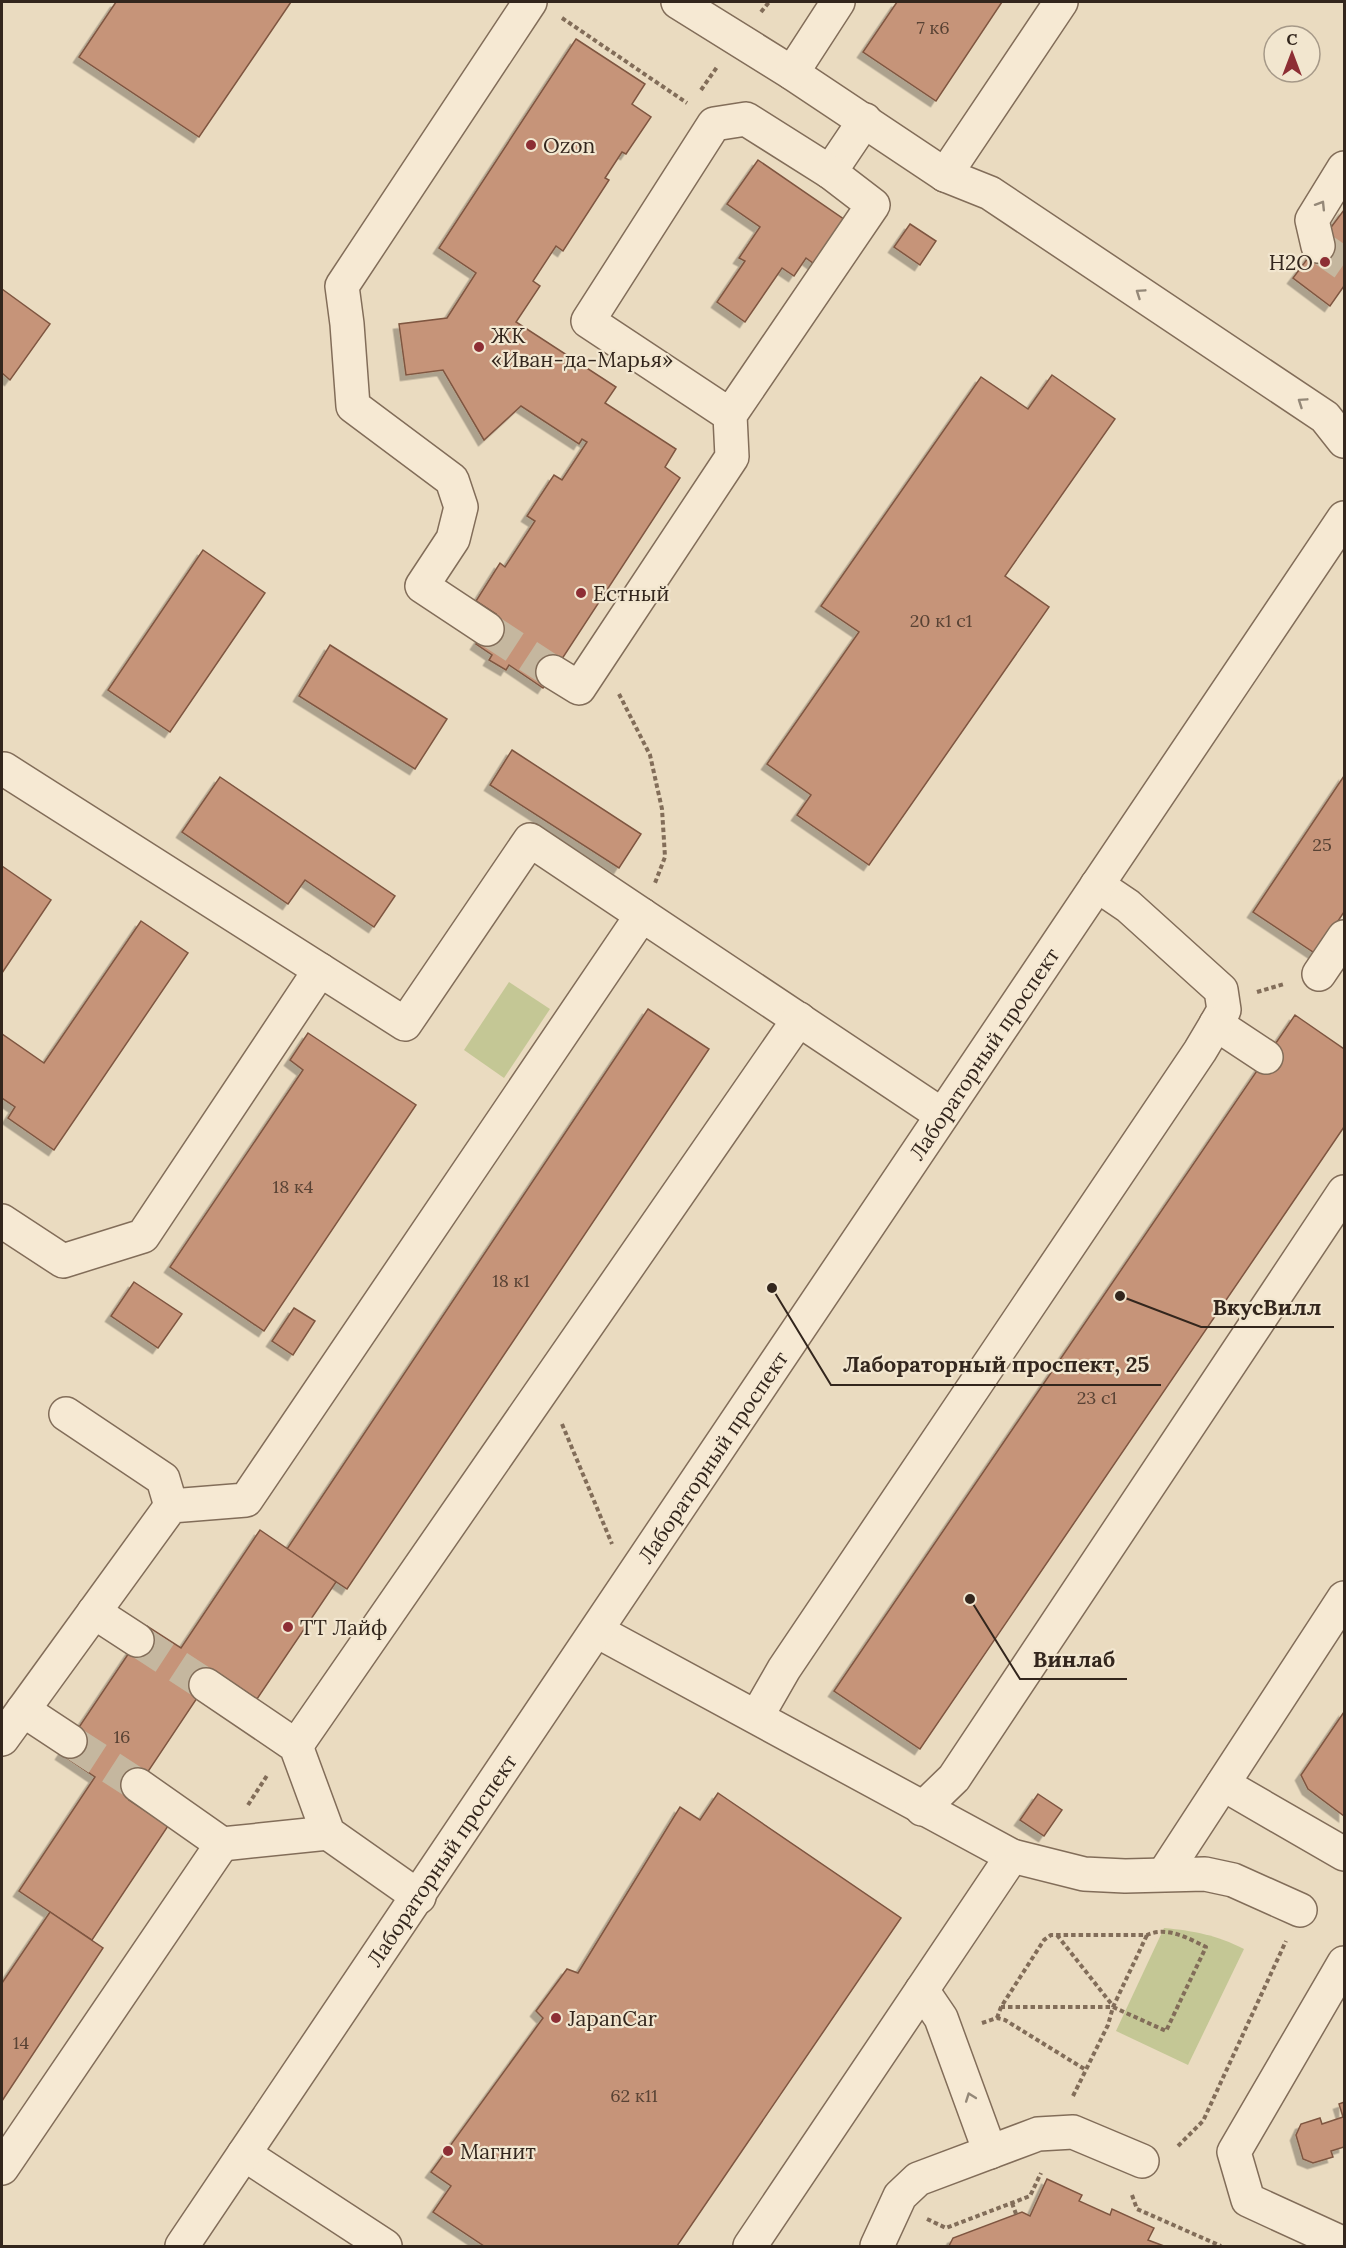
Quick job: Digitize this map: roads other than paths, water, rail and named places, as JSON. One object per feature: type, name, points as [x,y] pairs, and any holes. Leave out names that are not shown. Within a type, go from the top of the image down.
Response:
[{"type":"street","points":[[678,2],[865,120],[945,174],[990,193],[1324,417],[1344,443]]},
{"type":"street","points":[[792,73],[838,2]]},
{"type":"street","points":[[945,174],[1060,2]]},
{"type":"street","points":[[487,629],[422,586],[453,538],[461,507],[452,480],[353,406],[342,286],[543,8]]},
{"type":"street","points":[[553,672],[579,688],[732,457],[730,415],[873,205],[830,172],[746,119],[714,124],[588,321],[730,415]]},
{"type":"street","points":[[830,172],[865,120]]},
{"type":"street","points":[[1318,246],[1312,220],[1344,168]]},
{"type":"street","name":"Лабораторный проспект","points":[[182,2247],[1344,518]]},
{"type":"street","points":[[4,769],[405,1024],[530,840],[647,903],[799,1019],[942,1115]]},
{"type":"street","points":[[757,1716],[784,1669],[1193,1061],[1220,1017],[1221,990],[1128,906],[1097,885]]},
{"type":"street","points":[[2,1739],[171,1506],[246,1500],[647,903]]},
{"type":"street","points":[[1319,974],[1344,937]]},
{"type":"street","points":[[2,1221],[63,1261],[143,1236],[320,970]]},
{"type":"street","points":[[1220,1017],[1266,1057]]},
{"type":"street","points":[[296,1746],[799,1019]]},
{"type":"street","points":[[922,1809],[954,1778],[1344,1192]]},
{"type":"street","points":[[66,1414],[163,1479],[171,1506]]},
{"type":"street","points":[[1164,1874],[1344,1598]]},
{"type":"street","points":[[94,1612],[137,1640]]},
{"type":"street","points":[[597,1631],[1012,1856],[1084,1874],[1125,1876],[1205,1874],[1233,1880],[1300,1910]]},
{"type":"street","points":[[206,1685],[296,1746],[328,1833],[419,1897]]},
{"type":"street","points":[[23,1710],[70,1741]]},
{"type":"street","points":[[1223,1784],[1344,1854]]},
{"type":"street","points":[[138,1785],[222,1844],[328,1833]]},
{"type":"street","points":[[2,2168],[222,1844]]},
{"type":"street","points":[[750,2247],[1012,1856]]},
{"type":"street","points":[[1344,1963],[1234,2152],[1248,2200],[1344,2244]]},
{"type":"street","points":[[922,1990],[941,2018],[990,2152]]},
{"type":"street","points":[[878,2247],[900,2196],[918,2179],[1038,2134],[1073,2132],[1142,2161]]},
{"type":"street","points":[[244,2154],[365,2241]]},
{"type":"tunnel","points":[[1318,246],[1344,264]]},
{"type":"tunnel","points":[[487,629],[553,672]]},
{"type":"tunnel","points":[[137,1640],[206,1685]]},
{"type":"tunnel","points":[[70,1741],[138,1785]]},
{"type":"place","name":"Ozon","points":[[531,145]]},
{"type":"place","name":"H2O","points":[[1325,262]]},
{"type":"place","name":"ЖК «Иван-да-Марья»","points":[[479,347]]},
{"type":"place","name":"Естный","points":[[581,593]]},
{"type":"place","name":"Лабораторный проспект, 25","points":[[772,1288]]},
{"type":"place","name":"ВкусВилл","points":[[1120,1296]]},
{"type":"place","name":"Винлаб","points":[[970,1599]]},
{"type":"place","name":"ТТ Лайф","points":[[288,1627]]},
{"type":"place","name":"JapanCar","points":[[556,2018]]},
{"type":"place","name":"Магнит","points":[[448,2151]]}]
